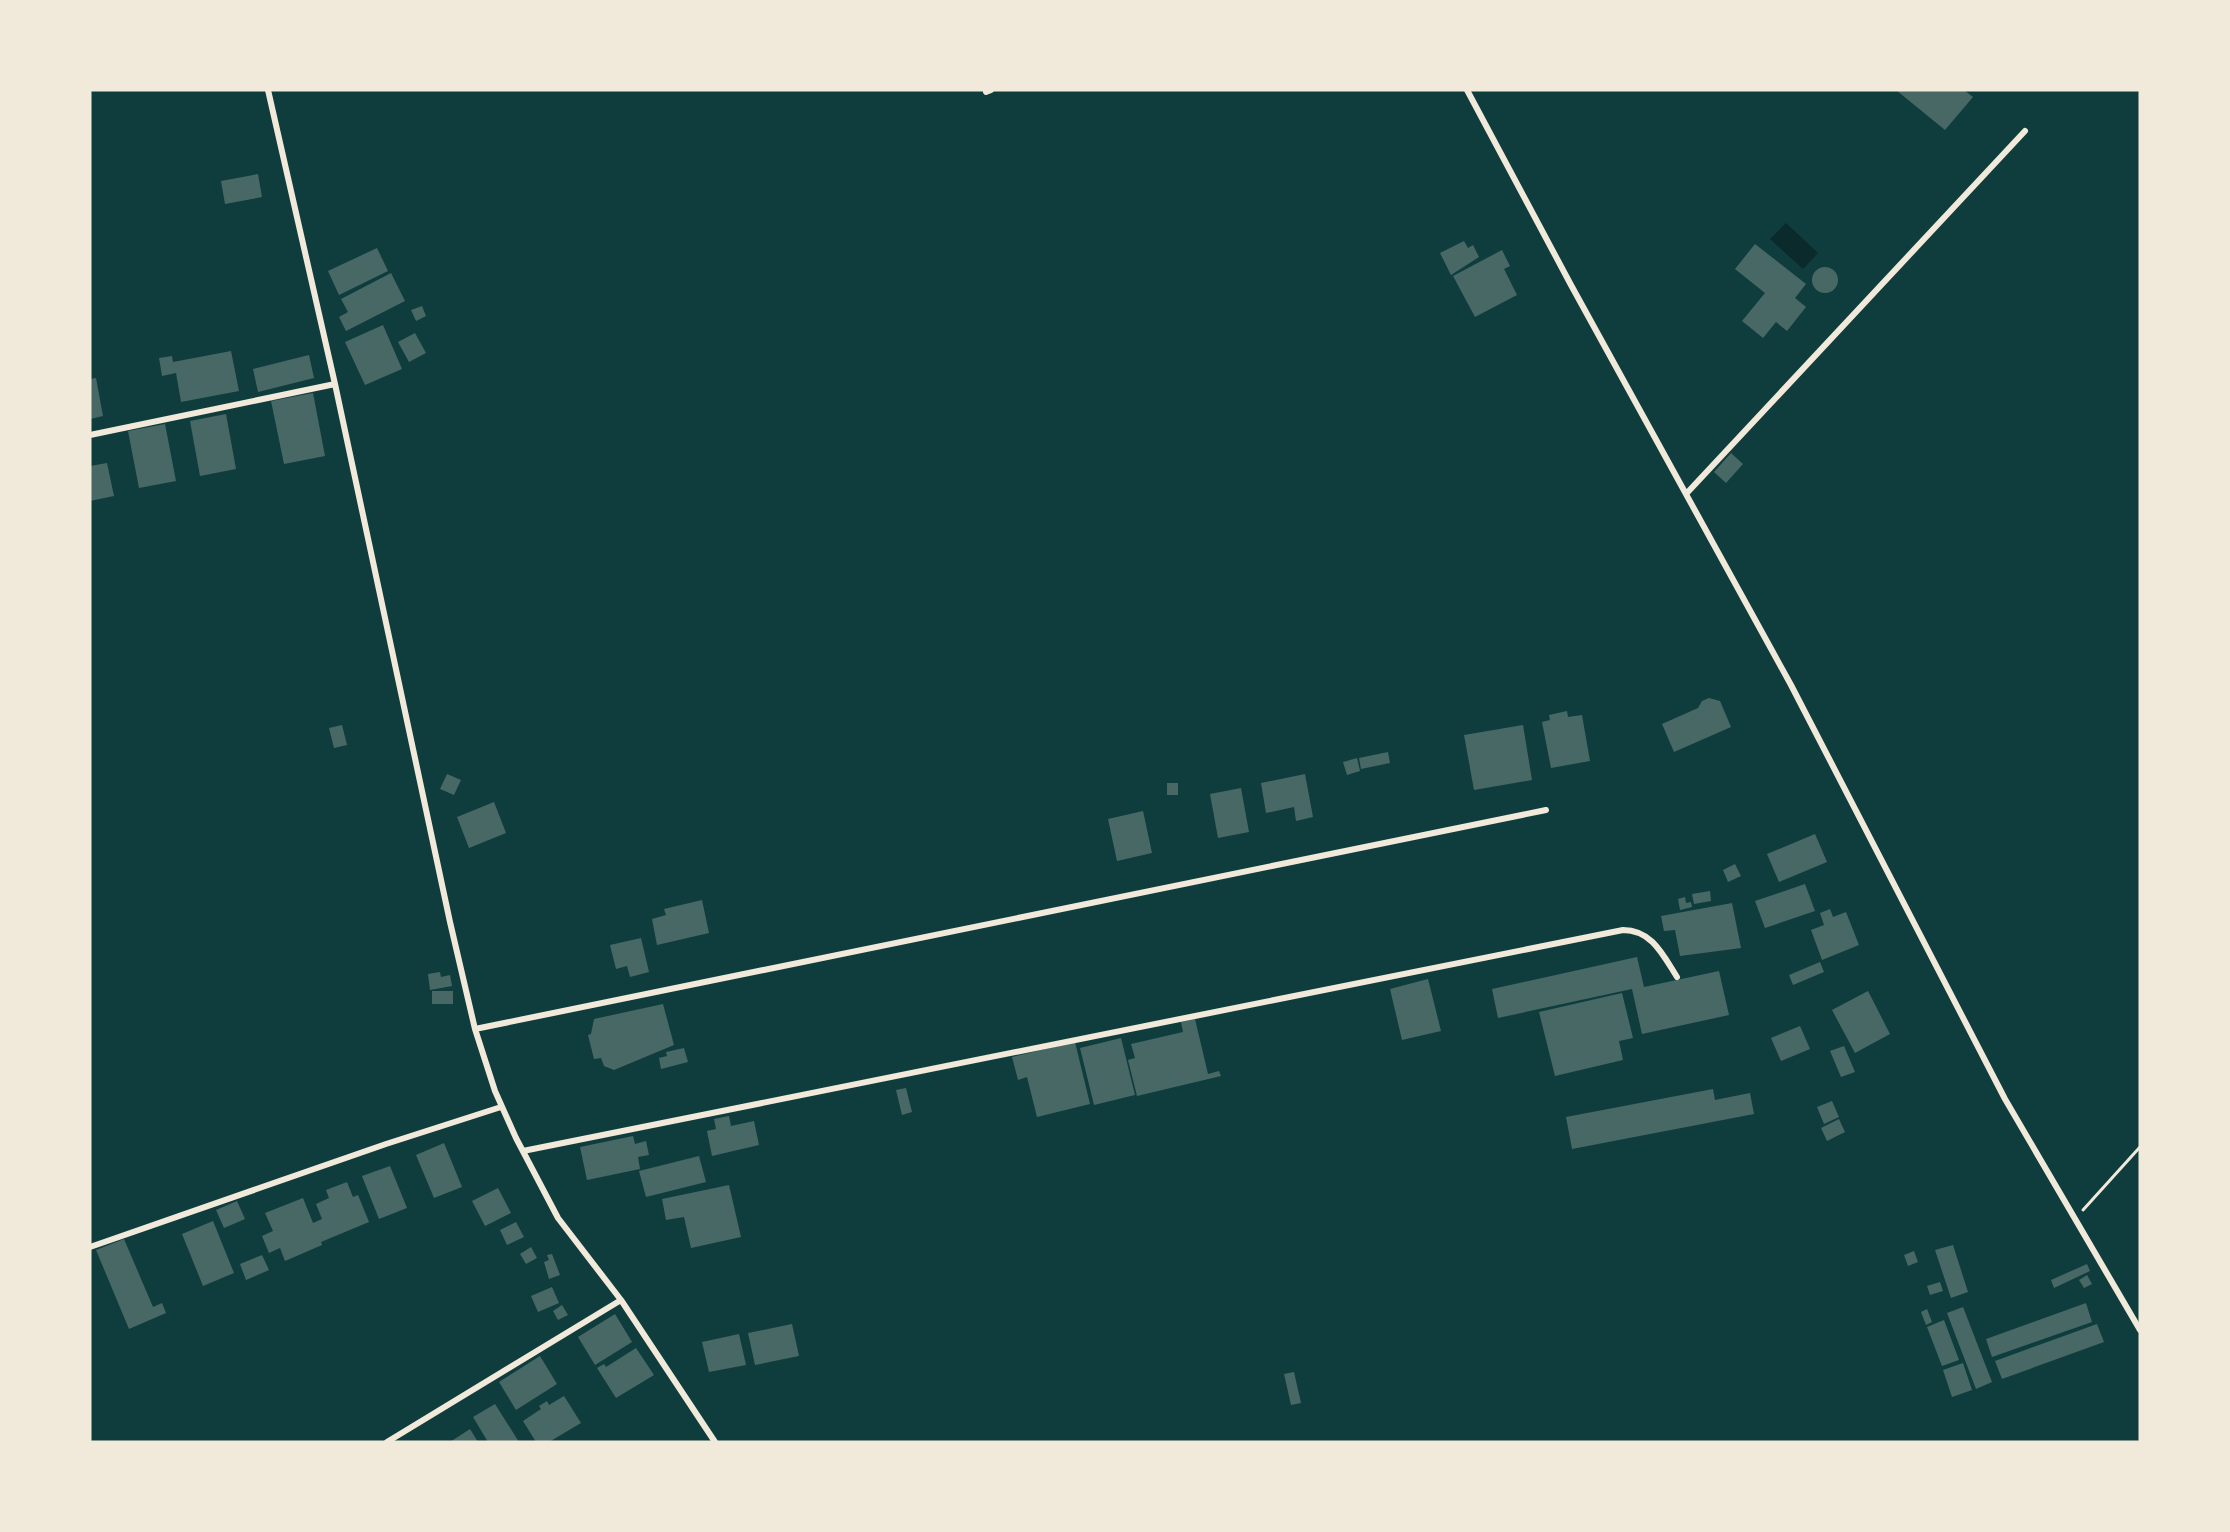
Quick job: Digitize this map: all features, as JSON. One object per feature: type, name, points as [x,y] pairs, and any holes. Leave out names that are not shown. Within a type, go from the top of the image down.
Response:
[{"type":"street","points":[[268,90],[335,384],[475,1029],[501,1107],[558,1218],[621,1300],[715,1442]]},
{"type":"street","points":[[1467,90],[1791,685],[2006,1099],[2074,1220],[2140,1330]]},
{"type":"street","points":[[1686,494],[2025,131]]},
{"type":"street","points":[[90,435],[335,384]]},
{"type":"street","points":[[475,1029],[1546,810]]},
{"type":"street","points":[[523,1151],[1623,930],[1641,933],[1655,943],[1677,977]]},
{"type":"street","points":[[90,1247],[386,1144],[501,1107]]},
{"type":"street","points":[[387,1442],[621,1300]]},
{"type":"path","points":[[2074,1220],[2140,1147]]},
{"type":"water","points":[[1786,223],[1818,253],[1803,269],[1770,239]]},
{"type":"building","points":[[1896,90],[1964,90],[1973,97],[1945,130]]},
{"type":"building","points":[[258,174],[262,197],[225,204],[221,181]]},
{"type":"building","points":[[1464,241],[1468,248],[1473,245],[1479,257],[1451,275],[1440,253]]},
{"type":"building","points":[[1755,244],[1806,284],[1795,298],[1806,307],[1787,331],[1776,322],[1763,338],[1742,321],[1765,293],[1735,269]]},
{"type":"building","points":[[377,248],[388,271],[339,295],[328,271]]},
{"type":"building","points":[[1502,250],[1510,266],[1504,269],[1517,295],[1475,317],[1453,276]]},
{"type":"building","points":[[1825,267],[1834,271],[1838,280],[1834,289],[1825,293],[1816,289],[1812,280],[1816,271]]},
{"type":"building","points":[[391,273],[405,301],[346,331],[339,317],[348,312],[341,299]]},
{"type":"building","points":[[422,306],[426,316],[416,321],[411,310]]},
{"type":"building","points":[[383,325],[402,369],[365,385],[345,342]]},
{"type":"building","points":[[415,333],[426,353],[409,362],[398,342]]},
{"type":"building","points":[[231,351],[239,391],[181,402],[176,373],[162,376],[159,358],[172,356],[173,362]]},
{"type":"building","points":[[309,355],[314,378],[258,392],[253,369]]},
{"type":"building","points":[[96,378],[103,416],[90,419],[90,379]]},
{"type":"building","points":[[313,393],[325,456],[284,464],[271,401]]},
{"type":"building","points":[[226,414],[236,469],[200,476],[190,421]]},
{"type":"building","points":[[165,424],[176,481],[139,488],[128,431]]},
{"type":"building","points":[[1731,453],[1743,464],[1726,483],[1714,472]]},
{"type":"building","points":[[107,463],[114,496],[90,501],[90,466]]},
{"type":"building","points":[[1709,698],[1720,701],[1731,727],[1674,752],[1662,724],[1698,708],[1702,701]]},
{"type":"building","points":[[1567,711],[1568,717],[1582,715],[1590,761],[1551,768],[1542,722],[1550,720],[1549,715]]},
{"type":"building","points":[[342,725],[347,745],[334,748],[329,728]]},
{"type":"building","points":[[1523,725],[1532,780],[1474,790],[1464,735]]},
{"type":"building","points":[[1388,752],[1390,763],[1361,769],[1359,758]]},
{"type":"building","points":[[1357,758],[1360,771],[1347,775],[1343,762]]},
{"type":"building","points":[[447,774],[461,780],[454,795],[440,789]]},
{"type":"building","points":[[1305,774],[1313,817],[1296,821],[1294,807],[1266,813],[1261,783]]},
{"type":"building","points":[[1167,783],[1178,783],[1178,795],[1167,795]]},
{"type":"building","points":[[1241,788],[1249,832],[1218,838],[1210,794]]},
{"type":"building","points":[[494,802],[506,833],[469,848],[457,817]]},
{"type":"building","points":[[1143,811],[1152,853],[1117,861],[1108,819]]},
{"type":"building","points":[[1815,834],[1827,862],[1779,882],[1767,854]]},
{"type":"building","points":[[1735,864],[1741,876],[1728,882],[1723,870]]},
{"type":"building","points":[[1805,884],[1815,911],[1765,928],[1755,901]]},
{"type":"building","points":[[1710,891],[1711,901],[1694,904],[1692,894]]},
{"type":"building","points":[[1685,897],[1686,903],[1691,902],[1692,907],[1680,910],[1678,899]]},
{"type":"building","points":[[702,900],[709,933],[657,945],[652,919],[666,915],[664,909]]},
{"type":"building","points":[[1732,903],[1741,948],[1680,956],[1675,930],[1664,931],[1661,916]]},
{"type":"building","points":[[1830,909],[1833,917],[1846,912],[1859,945],[1822,960],[1811,930],[1824,925],[1820,913]]},
{"type":"building","points":[[641,938],[649,972],[630,977],[627,966],[616,969],[610,945]]},
{"type":"building","points":[[1637,957],[1644,987],[1719,971],[1729,1015],[1642,1034],[1632,989],[1498,1018],[1492,989]]},
{"type":"building","points":[[1820,962],[1824,972],[1793,985],[1789,975]]},
{"type":"building","points":[[440,972],[441,977],[450,975],[452,986],[430,990],[428,974]]},
{"type":"building","points":[[1428,979],[1441,1031],[1402,1040],[1390,989]]},
{"type":"building","points":[[432,991],[453,991],[453,1004],[432,1004]]},
{"type":"building","points":[[1868,991],[1890,1034],[1855,1053],[1832,1010]]},
{"type":"building","points":[[1622,993],[1633,1038],[1619,1041],[1623,1060],[1555,1076],[1539,1012]]},
{"type":"building","points":[[663,1004],[674,1045],[614,1070],[604,1066],[601,1058],[594,1059],[588,1035],[591,1034],[594,1019]]},
{"type":"building","points":[[1195,1019],[1208,1074],[1219,1071],[1221,1076],[1137,1096],[1128,1060],[1135,1058],[1131,1044],[1183,1032],[1181,1022]]},
{"type":"building","points":[[1800,1026],[1810,1049],[1781,1061],[1771,1038]]},
{"type":"building","points":[[1121,1038],[1135,1095],[1094,1105],[1080,1048]]},
{"type":"building","points":[[1075,1042],[1090,1104],[1037,1117],[1027,1077],[1018,1080],[1012,1057]]},
{"type":"building","points":[[1844,1046],[1855,1072],[1841,1077],[1830,1051]]},
{"type":"building","points":[[684,1048],[688,1062],[661,1069],[659,1058],[667,1056],[666,1052]]},
{"type":"building","points":[[906,1088],[912,1112],[902,1115],[896,1090]]},
{"type":"building","points":[[1713,1089],[1715,1100],[1750,1093],[1754,1114],[1572,1149],[1566,1117]]},
{"type":"building","points":[[1832,1101],[1839,1117],[1824,1124],[1817,1107]]},
{"type":"building","points":[[729,1116],[731,1126],[754,1121],[759,1145],[712,1156],[707,1131],[716,1129],[714,1119]]},
{"type":"building","points":[[1839,1119],[1845,1132],[1827,1141],[1821,1128]]},
{"type":"building","points":[[633,1136],[635,1144],[646,1141],[649,1155],[638,1157],[640,1169],[587,1180],[580,1147]]},
{"type":"building","points":[[444,1143],[462,1187],[434,1198],[416,1155]]},
{"type":"building","points":[[699,1156],[706,1182],[646,1197],[639,1171]]},
{"type":"building","points":[[390,1166],[407,1208],[379,1219],[362,1176]]},
{"type":"building","points":[[347,1182],[353,1197],[358,1195],[369,1222],[321,1242],[322,1245],[285,1261],[280,1248],[269,1253],[262,1236],[273,1231],[265,1213],[303,1198],[313,1223],[322,1219],[316,1204],[329,1198],[326,1190]]},
{"type":"building","points":[[729,1185],[741,1237],[691,1248],[684,1217],[666,1220],[662,1199]]},
{"type":"building","points":[[498,1188],[511,1213],[485,1226],[472,1201]]},
{"type":"building","points":[[237,1201],[245,1219],[224,1228],[216,1210]]},
{"type":"building","points":[[213,1221],[234,1273],[203,1286],[182,1234]]},
{"type":"building","points":[[516,1222],[524,1237],[507,1245],[500,1230]]},
{"type":"building","points":[[124,1239],[153,1307],[162,1303],[166,1313],[129,1329],[96,1250]]},
{"type":"building","points":[[1953,1245],[1968,1292],[1951,1298],[1935,1250]]},
{"type":"building","points":[[531,1247],[537,1258],[526,1264],[520,1254]]},
{"type":"building","points":[[1914,1251],[1918,1262],[1908,1266],[1904,1255]]},
{"type":"building","points":[[552,1254],[560,1275],[549,1279],[544,1262],[549,1260],[547,1255]]},
{"type":"building","points":[[262,1255],[269,1270],[246,1280],[240,1264]]},
{"type":"building","points":[[2087,1264],[2090,1271],[2054,1288],[2051,1280]]},
{"type":"building","points":[[2087,1275],[2092,1284],[2084,1288],[2079,1280]]},
{"type":"building","points":[[1940,1282],[1943,1291],[1930,1295],[1927,1286]]},
{"type":"building","points":[[552,1287],[559,1303],[538,1312],[531,1296]]},
{"type":"building","points":[[2086,1303],[2092,1322],[1992,1357],[1986,1339]]},
{"type":"building","points":[[562,1305],[568,1315],[558,1320],[553,1311]]},
{"type":"building","points":[[1963,1307],[1992,1382],[1976,1389],[1947,1313]]},
{"type":"building","points":[[1927,1309],[1932,1322],[1926,1325],[1921,1312]]},
{"type":"building","points":[[615,1314],[632,1342],[595,1365],[578,1337]]},
{"type":"building","points":[[1944,1320],[1959,1360],[1942,1366],[1927,1327]]},
{"type":"building","points":[[792,1324],[799,1356],[755,1365],[748,1333]]},
{"type":"building","points":[[2097,1324],[2104,1342],[2002,1379],[1995,1361]]},
{"type":"building","points":[[739,1334],[746,1365],[709,1372],[702,1342]]},
{"type":"building","points":[[636,1348],[654,1375],[616,1398],[597,1368],[604,1364],[606,1367]]},
{"type":"building","points":[[540,1356],[557,1384],[516,1410],[499,1382]]},
{"type":"building","points":[[1963,1363],[1972,1390],[1952,1397],[1943,1370]]},
{"type":"building","points":[[1294,1372],[1301,1403],[1291,1405],[1284,1374]]},
{"type":"building","points":[[564,1396],[581,1423],[549,1442],[536,1442],[523,1421],[541,1409],[539,1406],[547,1401],[549,1405]]},
{"type":"building","points":[[495,1404],[519,1442],[488,1442],[473,1417]]},
{"type":"building","points":[[470,1429],[478,1442],[450,1442]]}]
